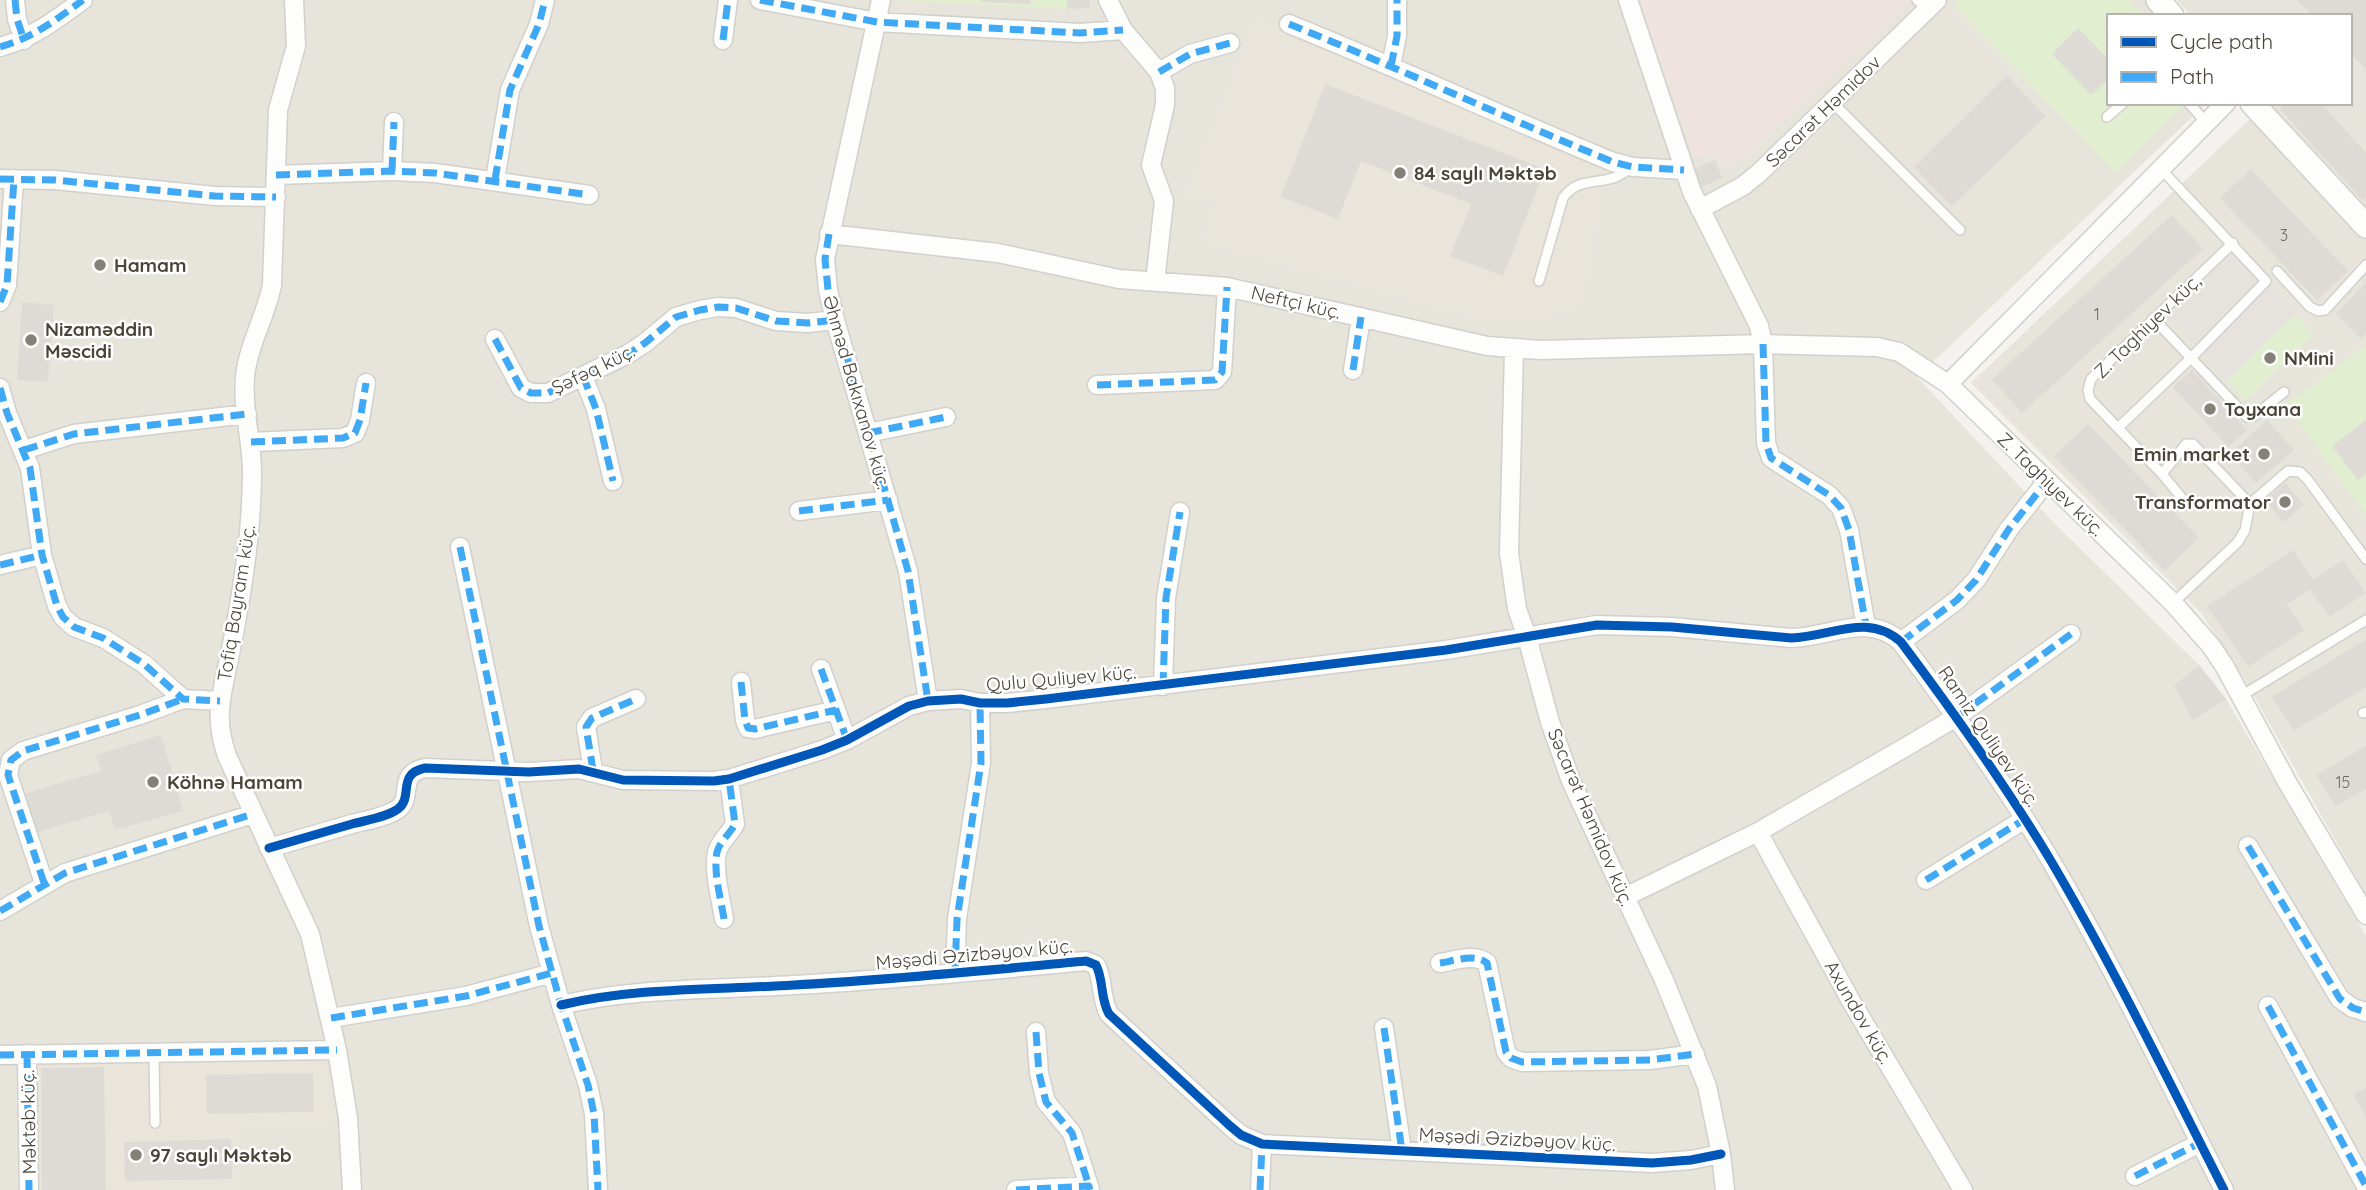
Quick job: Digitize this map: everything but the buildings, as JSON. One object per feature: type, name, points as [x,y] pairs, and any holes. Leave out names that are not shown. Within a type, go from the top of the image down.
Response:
[{"type":"street","points":[[15,0],[16,19],[24,40]]},
{"type":"street","points":[[0,47],[24,40],[83,0]]},
{"type":"street","name":"Tofiq Bayram küç.","points":[[294,0],[296,46],[279,99],[272,285],[248,360],[245,378],[251,442],[251,512],[237,615],[220,701],[220,736],[253,814],[310,934],[337,1050],[348,1118],[352,1190]]},
{"type":"street","points":[[495,180],[510,90],[539,24],[545,0]]},
{"type":"street","points":[[723,40],[728,0]]},
{"type":"street","points":[[760,0],[877,22],[1080,33],[1123,30]]},
{"type":"street","name":"Əhməd Bakıxanov küç.","points":[[881,0],[825,259],[835,320],[908,571],[928,701]]},
{"type":"street","points":[[1108,0],[1123,30],[1158,72],[1165,88],[1165,105],[1151,165],[1164,201],[1155,282]]},
{"type":"street","points":[[1391,65],[1396,44],[1397,0]]},
{"type":"street","points":[[1527,637],[1597,625],[1628,624],[1791,638],[1866,626],[1849,530],[1841,508],[1829,495],[1771,458],[1766,443],[1763,344],[1759,326],[1700,209],[1684,170],[1628,0]]},
{"type":"street","points":[[2158,0],[2170,14]]},
{"type":"street","name":"Səcarət Həmidov","points":[[1700,209],[1743,186],[1833,103],[1927,3]]},
{"type":"street","points":[[1289,24],[1391,65],[1495,114],[1613,162],[1633,167],[1684,170]]},
{"type":"street","points":[[1158,72],[1190,54],[1230,43]]},
{"type":"street","points":[[1948,384],[2224,105]]},
{"type":"street","points":[[2254,105],[2366,226]]},
{"type":"street","points":[[392,171],[394,122]]},
{"type":"street","points":[[276,175],[392,171],[435,173],[589,195]]},
{"type":"street","points":[[0,302],[7,285],[7,179],[55,180],[215,196],[276,197]]},
{"type":"street","name":"Neftçi küç.","points":[[829,234],[999,253],[1119,279],[1227,287],[1487,346],[1514,349],[1763,344],[1877,347],[1899,352],[1948,384]]},
{"type":"street","points":[[1097,385],[1215,380],[1222,372],[1227,287]]},
{"type":"street","name":"Şəfəq küç.","points":[[495,339],[521,388],[531,393],[548,393],[645,343],[676,317],[700,310],[736,308],[776,321],[808,323],[835,320]]},
{"type":"street","points":[[1353,370],[1361,317]]},
{"type":"street","name":"Səcarət Həmidov küç.","points":[[1514,349],[1509,553],[1512,587],[1550,722],[1571,781],[1696,1054],[1707,1086],[1721,1154],[1725,1190]]},
{"type":"street","points":[[583,376],[596,409],[613,481]]},
{"type":"street","points":[[251,442],[343,438],[355,433],[366,383]]},
{"type":"street","name":"Z. Taghiyev küç.","points":[[1948,384],[2173,603],[2211,646],[2366,915]]},
{"type":"street","points":[[0,388],[34,484],[43,555],[57,606],[63,617],[74,627],[103,638],[144,664],[183,699]]},
{"type":"street","points":[[24,450],[74,434],[247,414]]},
{"type":"street","points":[[868,433],[946,417]]},
{"type":"street","points":[[1901,642],[1957,600],[1976,580],[2009,529],[2047,481]]},
{"type":"street","points":[[799,512],[888,500]]},
{"type":"street","points":[[1163,686],[1166,598],[1180,512]]},
{"type":"street","points":[[460,547],[506,772],[552,973],[588,1084],[594,1114],[598,1190]]},
{"type":"street","points":[[0,565],[43,555]]},
{"type":"street","name":"Ramiz Quliyev küç.","points":[[1866,626],[1890,632],[1901,642],[1958,716],[2025,819],[2088,927],[2224,1190]]},
{"type":"street","points":[[1625,897],[1758,832],[1958,716],[2071,634]]},
{"type":"street","name":"Qulu Quliyev küç.","points":[[269,848],[379,817],[398,808],[404,802],[409,777],[416,770],[425,768],[506,772],[566,768],[593,770],[623,780],[714,781],[775,766],[847,740],[909,706],[928,701],[961,699],[980,703],[1007,703],[1163,686],[1527,637]]},
{"type":"street","points":[[821,668],[847,740]]},
{"type":"street","points":[[741,682],[748,728],[755,729],[836,710]]},
{"type":"street","points":[[44,883],[8,775],[12,760],[23,751],[183,699],[220,701]]},
{"type":"street","points":[[593,770],[586,727],[592,718],[636,699]]},
{"type":"street","points":[[955,973],[957,919],[981,763],[980,703]]},
{"type":"street","points":[[724,919],[717,853],[735,824],[729,779]]},
{"type":"street","points":[[0,911],[65,873],[253,814]]},
{"type":"street","points":[[1926,880],[2025,819]]},
{"type":"street","name":"Axundov küç.","points":[[1758,832],[1851,1001],[1963,1190]]},
{"type":"street","points":[[2248,846],[2340,999],[2353,1008],[2366,1012]]},
{"type":"street","points":[[1440,963],[1482,958],[1487,963],[1506,1052],[1511,1058],[1522,1062],[1650,1060],[1696,1054]]},
{"type":"street","name":"Məşədi Əzizbəyov küç.","points":[[562,1005],[635,994],[822,984],[1086,961],[1096,965],[1101,975],[1103,1003],[1109,1014],[1229,1125],[1262,1144],[1652,1163],[1721,1154]]},
{"type":"street","points":[[331,1018],[466,996],[552,973]]},
{"type":"street","points":[[2268,1006],[2365,1188]]},
{"type":"street","points":[[1384,1028],[1402,1151]]},
{"type":"street","points":[[1016,1190],[1090,1188],[1072,1133],[1046,1102],[1039,1073],[1037,1032]]},
{"type":"street","points":[[0,1055],[337,1050]]},
{"type":"street","name":"Məktəb küç.","points":[[27,1054],[29,1190]]},
{"type":"street","points":[[2136,1176],[2200,1143]]},
{"type":"street","points":[[1259,1190],[1262,1144]]},
{"type":"lane","points":[[1833,103],[1960,230]]},
{"type":"lane","points":[[2107,117],[2121,105]]},
{"type":"lane","points":[[2191,105],[2206,123]]},
{"type":"lane","points":[[1539,281],[1563,198],[1568,190],[1581,183],[1616,177],[1633,167]]},
{"type":"lane","points":[[2118,428],[2266,281],[2160,168]]},
{"type":"lane","name":"Z. Taghiyev küç,","points":[[2186,503],[2162,474],[2090,400],[2088,390],[2091,379],[2233,243]]},
{"type":"lane","points":[[2277,271],[2318,311],[2325,310],[2366,265]]},
{"type":"lane","points":[[2153,318],[2247,417],[2254,416],[2284,392]]},
{"type":"lane","points":[[2162,474],[2186,444],[2193,444],[2250,504]]},
{"type":"lane","points":[[2173,603],[2238,542],[2245,530],[2250,504],[2288,471],[2300,472],[2308,480],[2366,559]]},
{"type":"lane","points":[[2241,696],[2366,620]]},
{"type":"lane","points":[[154,1052],[155,1123]]},
{"type":"shaded area","points":[[0,0],[2145,0],[2158,14],[2107,14],[2107,105],[2205,105],[1917,377],[2056,525],[2199,665],[2226,699],[2366,936],[2366,1190],[0,1190]]},
{"type":"shaded area","points":[[1639,0],[1909,0],[1752,150],[1726,166],[1716,151],[1695,159]]},
{"type":"shaded area","points":[[2177,0],[2366,0],[2366,895],[2248,685],[2202,614],[1971,383],[2265,105],[2352,105],[2352,14],[2189,14]]},
{"type":"shaded area","name":"84 saylı Məktəb","points":[[1258,21],[1604,166],[1581,301],[1534,320],[1478,316],[1205,241],[1218,202],[1188,194]]},
{"type":"shaded area","points":[[2238,251],[2295,314],[2227,380],[2170,318]]},
{"type":"shaded area","points":[[2203,424],[2255,484],[2241,492],[2188,437]]},
{"type":"shaded area","name":"97 saylı Məktəb","points":[[326,1057],[330,1121],[236,1123],[238,1186],[163,1190],[36,1190],[34,1062]]},
{"type":"green space","points":[[895,0],[1067,0],[1067,9]]},
{"type":"green space","points":[[1960,0],[2130,0],[2143,14],[2107,14],[2107,105],[2185,105],[2115,172],[1954,6]]},
{"type":"green space","name":"NMini","points":[[2295,314],[2313,335],[2245,401],[2227,380]]},
{"type":"green space","points":[[2366,345],[2366,516],[2286,405]]},
{"type":"marked path","points":[[15,0],[17,19],[24,40]]},
{"type":"marked path","points":[[0,47],[33,33],[83,0]]},
{"type":"marked path","points":[[495,180],[510,90],[539,24],[545,0]]},
{"type":"marked path","points":[[723,40],[728,0]]},
{"type":"marked path","points":[[760,0],[877,22],[1080,33],[1123,30]]},
{"type":"marked path","points":[[1391,66],[1397,36],[1397,0]]},
{"type":"marked path","points":[[1289,24],[1613,162],[1633,167],[1684,170]]},
{"type":"marked path","points":[[1159,72],[1190,54],[1230,43]]},
{"type":"marked path","points":[[392,171],[394,122]]},
{"type":"marked path","points":[[276,175],[392,171],[435,173],[589,195]]},
{"type":"marked path","points":[[0,179],[55,180],[215,196],[276,197]]},
{"type":"marked path","points":[[0,302],[7,285],[14,179]]},
{"type":"marked path","points":[[829,234],[825,259],[828,290],[908,571],[928,701]]},
{"type":"marked path","points":[[1097,385],[1215,380],[1222,372],[1227,287]]},
{"type":"marked path","points":[[495,339],[521,388],[531,393],[548,393],[628,354],[676,317],[700,310],[736,308],[776,321],[808,323],[835,320]]},
{"type":"marked path","points":[[1353,370],[1361,317]]},
{"type":"marked path","points":[[1763,344],[1766,443],[1771,458],[1829,495],[1841,508],[1849,530],[1866,626]]},
{"type":"marked path","points":[[583,376],[596,409],[613,481]]},
{"type":"marked path","points":[[251,442],[343,438],[355,433],[366,383]]},
{"type":"marked path","points":[[0,388],[7,413],[30,468],[42,555],[57,606],[63,617],[74,627],[103,638],[144,664],[183,699],[220,701]]},
{"type":"marked path","points":[[24,450],[74,434],[247,414]]},
{"type":"marked path","points":[[868,433],[946,417]]},
{"type":"marked path","points":[[1901,642],[1957,600],[1976,580],[2009,529],[2047,481]]},
{"type":"marked path","points":[[799,511],[888,500]]},
{"type":"marked path","points":[[1163,686],[1166,598],[1180,512]]},
{"type":"marked path","points":[[460,547],[539,926],[561,1005],[588,1085],[594,1114],[598,1190]]},
{"type":"marked path","points":[[0,565],[42,555]]},
{"type":"marked path","points":[[1958,716],[2071,634]]},
{"type":"marked path","points":[[821,669],[847,740]]},
{"type":"marked path","points":[[741,682],[748,728],[755,729],[836,710]]},
{"type":"marked path","points":[[44,883],[8,775],[11,760],[23,751],[183,699]]},
{"type":"marked path","points":[[593,770],[586,727],[592,718],[636,699]]},
{"type":"marked path","points":[[955,973],[957,919],[981,763],[980,703]]},
{"type":"marked path","points":[[724,919],[716,860],[718,848],[735,824],[729,779]]},
{"type":"marked path","points":[[0,911],[65,873],[253,814]]},
{"type":"marked path","points":[[1926,880],[2025,819]]},
{"type":"marked path","points":[[2248,846],[2340,999],[2353,1008],[2366,1012]]},
{"type":"marked path","points":[[1440,963],[1471,958],[1487,963],[1506,1052],[1511,1058],[1522,1062],[1650,1060],[1695,1054]]},
{"type":"marked path","points":[[331,1018],[466,996],[552,973]]},
{"type":"marked path","points":[[2268,1006],[2366,1186]]},
{"type":"marked path","points":[[1384,1028],[1402,1151]]},
{"type":"marked path","points":[[1036,1032],[1039,1073],[1046,1102],[1072,1133],[1089,1186]]},
{"type":"marked path","points":[[0,1055],[337,1050]]},
{"type":"marked path","points":[[27,1054],[29,1190]]},
{"type":"marked path","points":[[2135,1176],[2200,1143]]},
{"type":"marked path","points":[[1260,1190],[1262,1144]]},
{"type":"marked path","points":[[1016,1190],[1089,1186],[1090,1190]]},
{"type":"cycle path","points":[[269,848],[393,812],[403,804],[411,775],[425,768],[529,772],[579,769],[623,780],[714,781],[729,779],[822,750],[847,740],[909,706],[928,701],[961,699],[980,703],[1007,703],[1046,699],[1446,650],[1597,625],[1672,627],[1791,638],[1848,628],[1875,629],[1888,633],[1901,642],[2034,832],[2119,983],[2224,1190]]},
{"type":"cycle path","points":[[561,1005],[648,992],[867,980],[1086,961],[1096,965],[1109,1014],[1229,1125],[1241,1135],[1262,1144],[1652,1163],[1721,1154]]},
{"type":"place","name":"84 saylı Məktəb","points":[[1400,173]]},
{"type":"place","name":"Hamam","points":[[100,265]]},
{"type":"place","name":"Nizaməddin Məscidi","points":[[31,340]]},
{"type":"place","name":"NMini","points":[[2270,358]]},
{"type":"place","name":"Toyxana","points":[[2210,409]]},
{"type":"place","name":"Emin market","points":[[2264,454]]},
{"type":"place","name":"Transformator","points":[[2285,502]]},
{"type":"place","name":"Köhnə Hamam","points":[[153,782]]},
{"type":"place","name":"97 saylı Məktəb","points":[[136,1155]]}]
